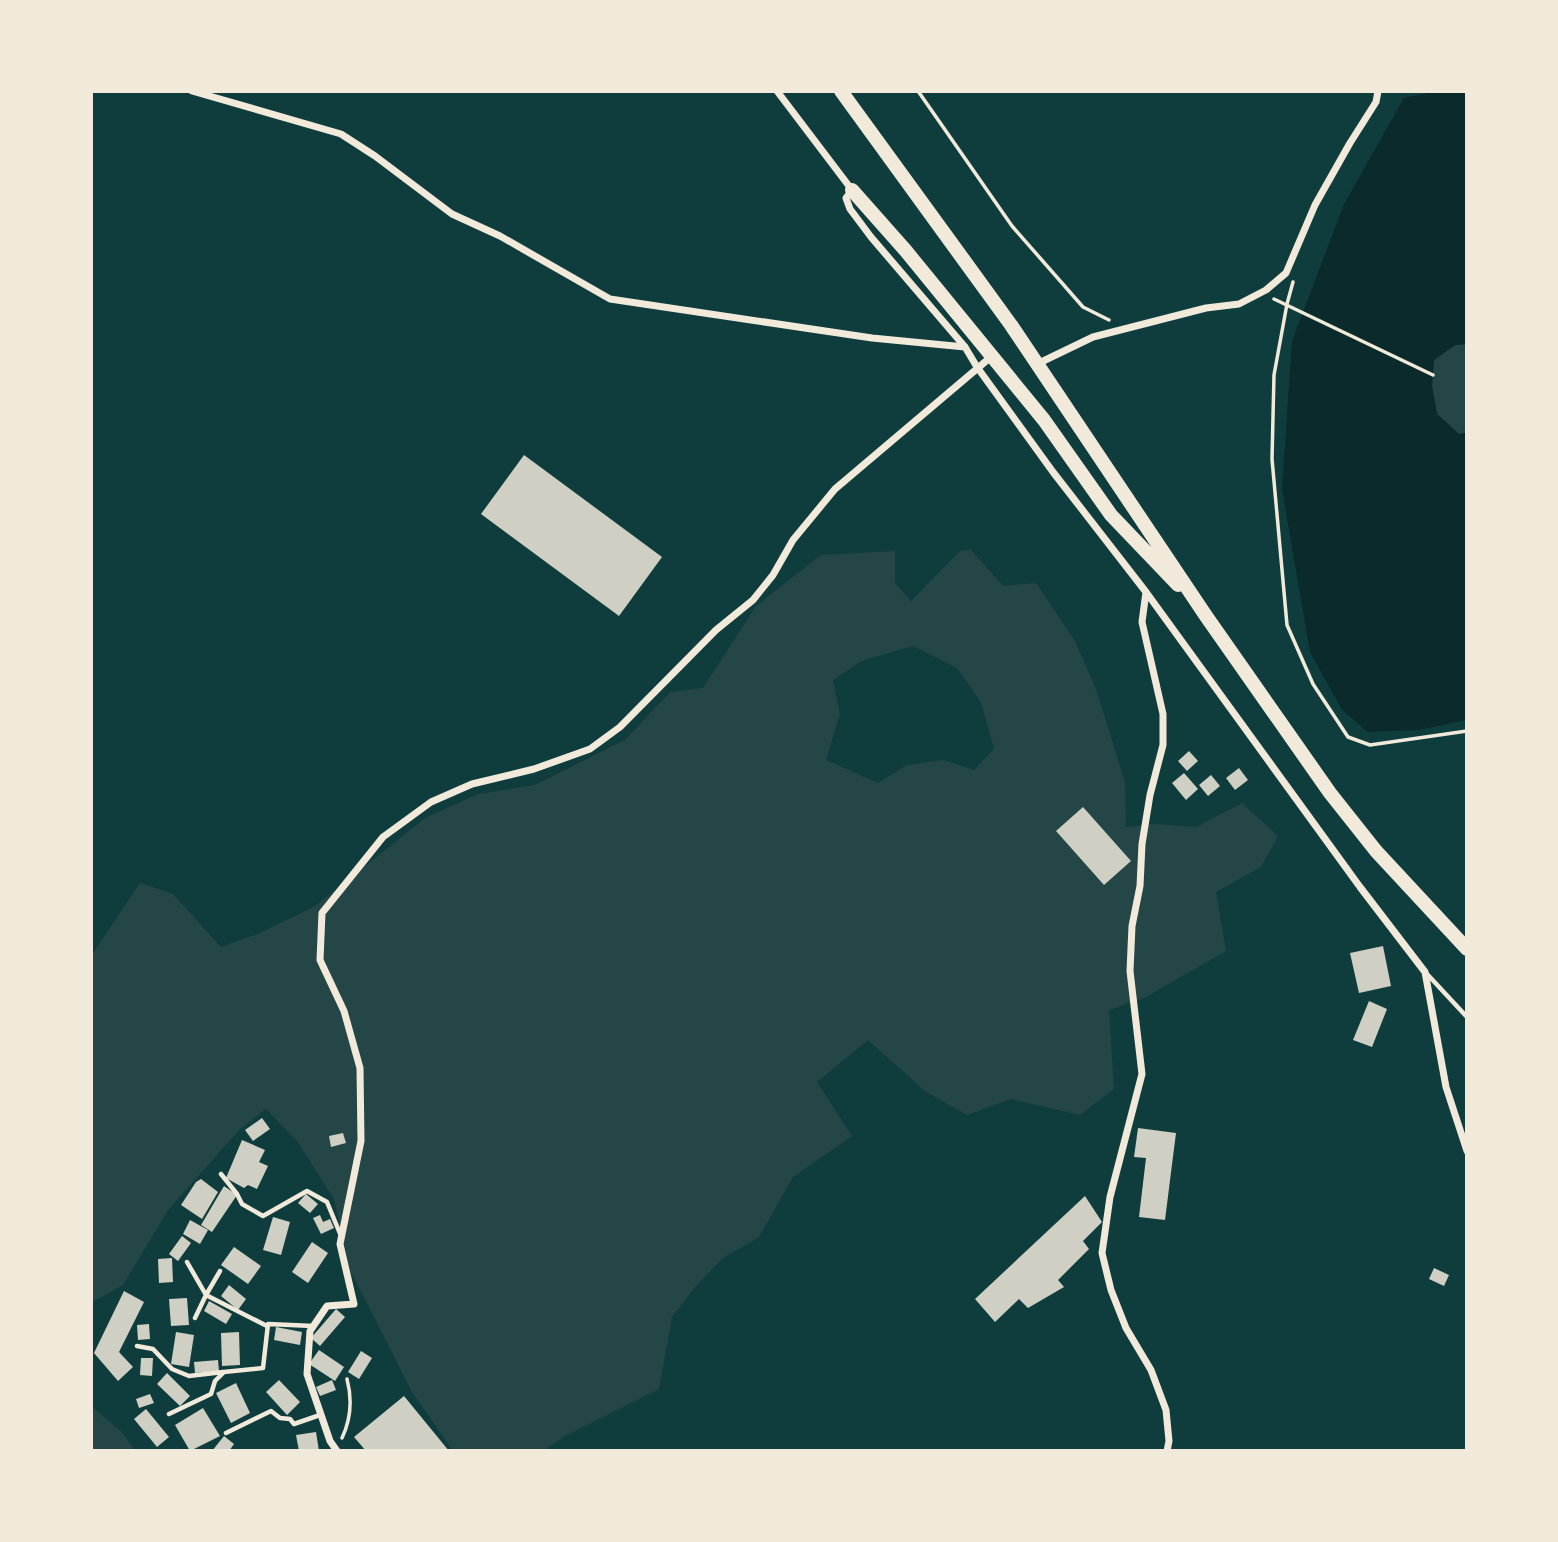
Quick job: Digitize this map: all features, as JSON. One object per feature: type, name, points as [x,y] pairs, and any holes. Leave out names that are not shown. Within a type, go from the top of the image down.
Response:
[{"type":"main road","points":[[841,91],[1036,364],[1206,616],[1330,793],[1376,851],[1467,949]]},
{"type":"main road","points":[[852,190],[906,251],[1044,420],[1111,515],[1206,616]]},
{"type":"street","points":[[192,91],[341,134],[452,214],[500,236],[610,299],[872,338],[965,348]]},
{"type":"street","points":[[777,91],[852,190],[846,198],[850,209],[965,348],[1053,472],[1146,593],[1425,972],[1446,1087],[1467,1151]]},
{"type":"street","points":[[1036,364],[1093,337],[1206,308],[1239,304],[1259,294],[1286,273],[1315,205],[1376,102],[1378,91]]},
{"type":"street","points":[[335,1449],[320,1415],[307,1374],[310,1331],[313,1326],[327,1306],[354,1304],[340,1244],[361,1141],[360,1068],[344,1012],[320,960],[322,913],[383,837],[431,802],[472,784],[534,769],[590,749],[620,727],[716,630],[753,600],[773,575],[793,540],[835,489],[992,356]]},
{"type":"street","points":[[1146,593],[1142,622],[1163,713],[1163,745],[1150,795],[1142,844],[1140,886],[1132,926],[1130,971],[1142,1074],[1110,1198],[1102,1253],[1111,1290],[1126,1328],[1151,1370],[1166,1410],[1169,1441],[1167,1451]]},
{"type":"lane","points":[[1425,972],[1467,1017]]},
{"type":"lane","points":[[221,1174],[242,1204],[263,1216],[307,1191],[327,1202],[341,1237]]},
{"type":"lane","points":[[187,1262],[206,1294],[267,1326],[313,1326]]},
{"type":"lane","points":[[195,1318],[220,1271]]},
{"type":"lane","points":[[137,1346],[153,1349],[172,1368],[189,1376],[263,1368],[267,1326]]},
{"type":"lane","points":[[169,1415],[211,1394],[215,1381],[224,1372]]},
{"type":"lane","points":[[226,1433],[271,1411],[280,1418],[290,1419],[294,1424],[320,1415]]},
{"type":"path","points":[[918,91],[1012,226],[1083,307],[1127,328]]},
{"type":"path","points":[[1298,273],[1287,304],[1274,375],[1272,459],[1287,625],[1313,684],[1348,737],[1370,745],[1467,731]]},
{"type":"path","points":[[1287,304],[1433,375]]},
{"type":"path","points":[[335,1449],[344,1436],[350,1410],[351,1394],[347,1379]]},
{"type":"shaded area","points":[[1438,91],[1467,91],[1467,344],[1455,345],[1434,360],[1432,386],[1437,414],[1459,434],[1467,433],[1467,720],[1418,730],[1368,732],[1342,710],[1310,652],[1282,489],[1292,341],[1344,204],[1404,98]]},
{"type":"shaded area","points":[[1467,344],[1467,433],[1459,434],[1437,414],[1432,386],[1434,360],[1455,345]]},
{"type":"shaded area","points":[[971,550],[1003,586],[1036,583],[1075,641],[1097,692],[1125,782],[1126,827],[1155,824],[1196,827],[1242,803],[1278,836],[1261,867],[1216,892],[1226,951],[1144,998],[1109,1010],[1114,1089],[1080,1115],[1011,1099],[967,1115],[925,1091],[868,1040],[817,1082],[852,1136],[793,1177],[759,1237],[723,1258],[672,1317],[659,1389],[565,1436],[544,1451],[453,1451],[412,1392],[350,1270],[334,1199],[297,1141],[266,1109],[240,1129],[168,1210],[123,1285],[91,1303],[91,956],[140,883],[173,894],[221,947],[260,933],[315,906],[425,818],[478,794],[535,785],[626,739],[670,692],[703,688],[756,606],[821,555],[895,551],[895,583],[911,601],[960,551]],"holes":[[[913,646],[957,668],[981,702],[994,749],[974,770],[943,760],[907,765],[878,783],[826,760],[840,714],[833,680],[861,661]]]},
{"type":"shaded area","points":[[91,1406],[123,1433],[135,1451],[91,1451]]},
{"type":"building","points":[[524,455],[662,557],[619,616],[481,514]]},
{"type":"building","points":[[1189,751],[1198,761],[1187,771],[1178,761]]},
{"type":"building","points":[[1239,768],[1248,780],[1235,790],[1226,778]]},
{"type":"building","points":[[1184,773],[1198,789],[1186,800],[1172,783]]},
{"type":"building","points":[[1211,775],[1220,786],[1208,796],[1199,785]]},
{"type":"building","points":[[1083,807],[1131,861],[1104,885],[1056,831]]},
{"type":"building","points":[[1383,946],[1391,986],[1359,993],[1350,953]]},
{"type":"building","points":[[1369,1001],[1387,1009],[1372,1047],[1353,1040]]},
{"type":"building","points":[[262,1118],[270,1129],[253,1141],[245,1130]]},
{"type":"building","points":[[1138,1128],[1176,1133],[1165,1220],[1139,1217],[1146,1158],[1134,1157]]},
{"type":"building","points":[[343,1133],[346,1143],[331,1147],[329,1136]]},
{"type":"building","points":[[242,1140],[265,1150],[259,1162],[268,1166],[257,1189],[248,1185],[244,1188],[226,1178]]},
{"type":"building","points":[[201,1179],[218,1192],[202,1219],[181,1205],[196,1182]]},
{"type":"building","points":[[224,1186],[237,1195],[212,1232],[201,1225]]},
{"type":"building","points":[[306,1194],[318,1204],[310,1213],[298,1203]]},
{"type":"building","points":[[1085,1196],[1102,1222],[1083,1241],[1089,1249],[1058,1280],[1064,1287],[1028,1308],[1019,1299],[995,1322],[975,1299]]},
{"type":"building","points":[[320,1215],[323,1222],[330,1219],[334,1228],[321,1234],[313,1218]]},
{"type":"building","points":[[273,1217],[290,1222],[281,1255],[263,1250]]},
{"type":"building","points":[[190,1220],[208,1230],[200,1244],[183,1234]]},
{"type":"building","points":[[182,1236],[191,1243],[178,1261],[169,1254]]},
{"type":"building","points":[[312,1242],[328,1253],[308,1283],[292,1272]]},
{"type":"building","points":[[234,1247],[261,1266],[248,1284],[221,1265]]},
{"type":"building","points":[[172,1258],[173,1282],[159,1283],[158,1259]]},
{"type":"building","points":[[1434,1268],[1449,1275],[1444,1286],[1429,1279]]},
{"type":"building","points":[[229,1285],[246,1299],[238,1310],[221,1296]]},
{"type":"building","points":[[124,1291],[144,1302],[119,1352],[133,1367],[118,1381],[94,1353]]},
{"type":"building","points":[[187,1298],[189,1325],[171,1326],[169,1299]]},
{"type":"building","points":[[209,1301],[232,1314],[226,1324],[204,1311]]},
{"type":"building","points":[[336,1309],[345,1317],[320,1346],[311,1338]]},
{"type":"building","points":[[149,1324],[150,1339],[138,1340],[137,1325]]},
{"type":"building","points":[[276,1327],[302,1332],[300,1345],[274,1340]]},
{"type":"building","points":[[176,1332],[194,1335],[189,1367],[171,1364]]},
{"type":"building","points":[[239,1332],[240,1365],[222,1366],[221,1333]]},
{"type":"building","points":[[319,1350],[344,1367],[335,1381],[309,1364]]},
{"type":"building","points":[[361,1351],[372,1358],[359,1379],[348,1372]]},
{"type":"building","points":[[141,1358],[153,1358],[152,1376],[140,1375]]},
{"type":"building","points":[[218,1360],[219,1371],[195,1373],[194,1362]]},
{"type":"building","points":[[167,1373],[190,1396],[180,1406],[157,1384]]},
{"type":"building","points":[[279,1380],[300,1402],[287,1415],[266,1392]]},
{"type":"building","points":[[332,1380],[336,1390],[320,1396],[316,1387]]},
{"type":"building","points":[[236,1383],[250,1413],[231,1423],[216,1393]]},
{"type":"building","points":[[150,1394],[154,1403],[139,1408],[136,1399]]},
{"type":"building","points":[[404,1396],[449,1451],[366,1451],[354,1437]]},
{"type":"building","points":[[203,1408],[220,1436],[190,1451],[175,1425]]},
{"type":"building","points":[[146,1409],[169,1437],[157,1447],[134,1419]]},
{"type":"building","points":[[316,1432],[319,1451],[299,1451],[296,1435]]},
{"type":"building","points":[[224,1436],[234,1444],[229,1451],[212,1451]]}]
